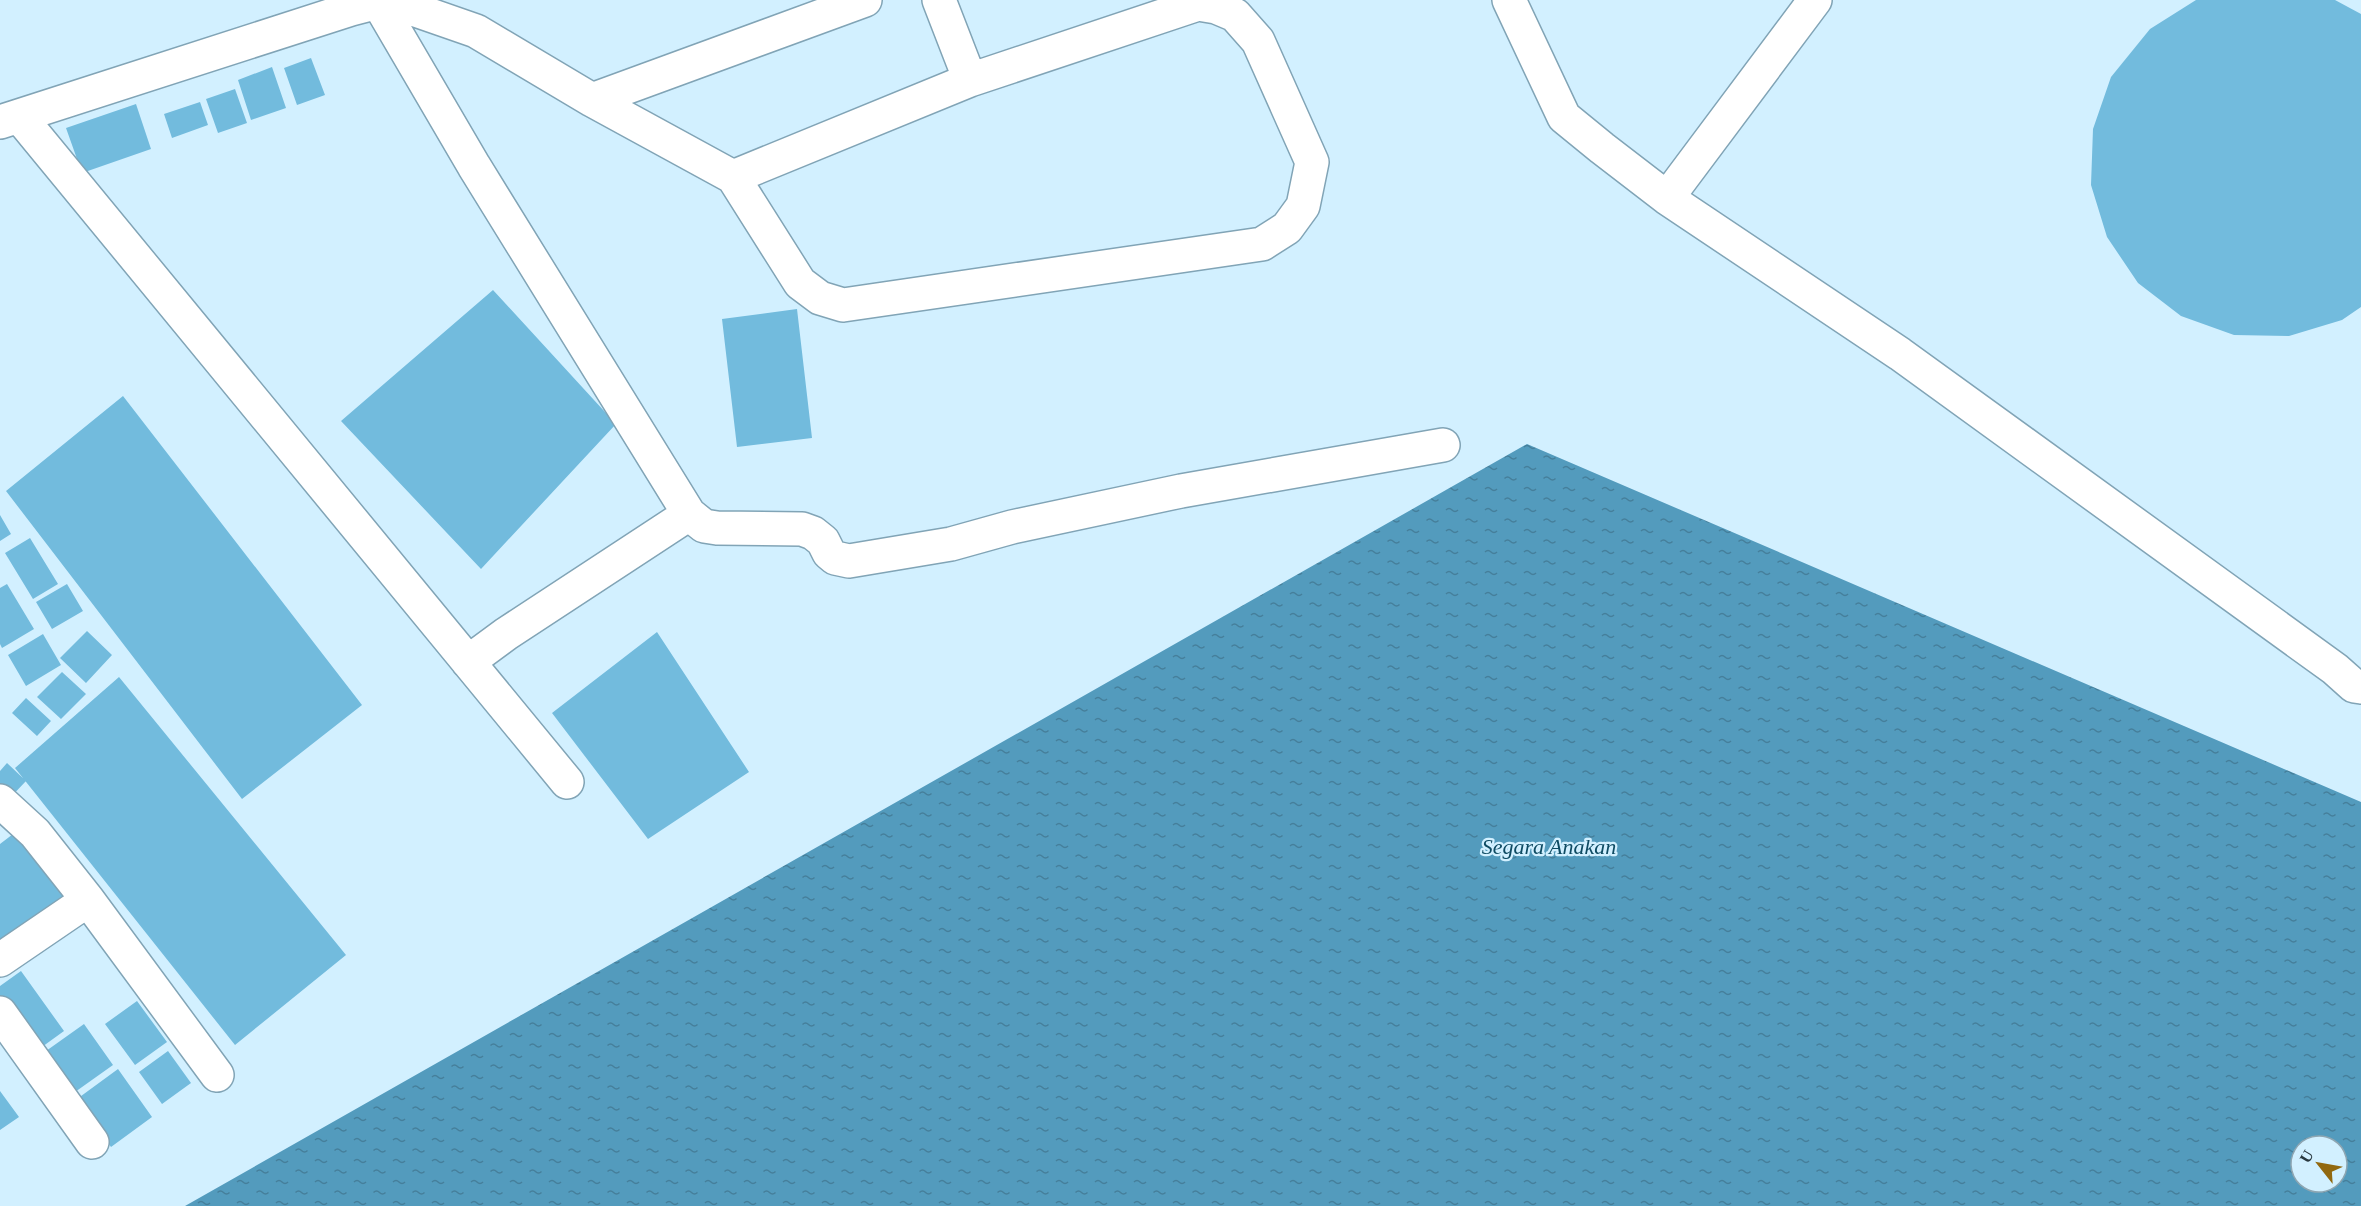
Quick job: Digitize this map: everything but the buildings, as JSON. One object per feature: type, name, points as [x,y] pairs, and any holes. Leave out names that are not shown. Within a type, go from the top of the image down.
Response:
[{"type":"street","points":[[592,100],[865,0]]},
{"type":"street","points":[[939,0],[970,80]]},
{"type":"street","points":[[1509,0],[1564,117],[1667,198],[1900,354],[2335,669],[2354,686],[2361,687]]},
{"type":"street","points":[[1667,198],[1815,0]]},
{"type":"street","points":[[378,2],[486,187],[689,514],[704,526],[802,529],[813,532],[823,541],[829,553],[835,558],[849,561],[951,544],[1012,527],[1181,491],[1443,445]]},
{"type":"street","points":[[567,782],[10,119],[351,9],[378,2],[404,6],[476,31],[592,100],[733,177],[800,283],[820,298],[843,305],[1262,244],[1287,228],[1303,206],[1312,162],[1257,41],[1235,15],[1198,2],[970,80],[733,177]]},
{"type":"street","points":[[468,662],[513,629],[689,514]]},
{"type":"street","points":[[0,801],[35,833],[88,900],[137,948],[217,1075]]},
{"type":"street","points":[[0,960],[88,900]]},
{"type":"street","points":[[0,1013],[92,1142]]},
{"type":"water","name":"Segara Anakan","points":[[1527,444],[2361,802],[2361,1206],[185,1206]]}]
